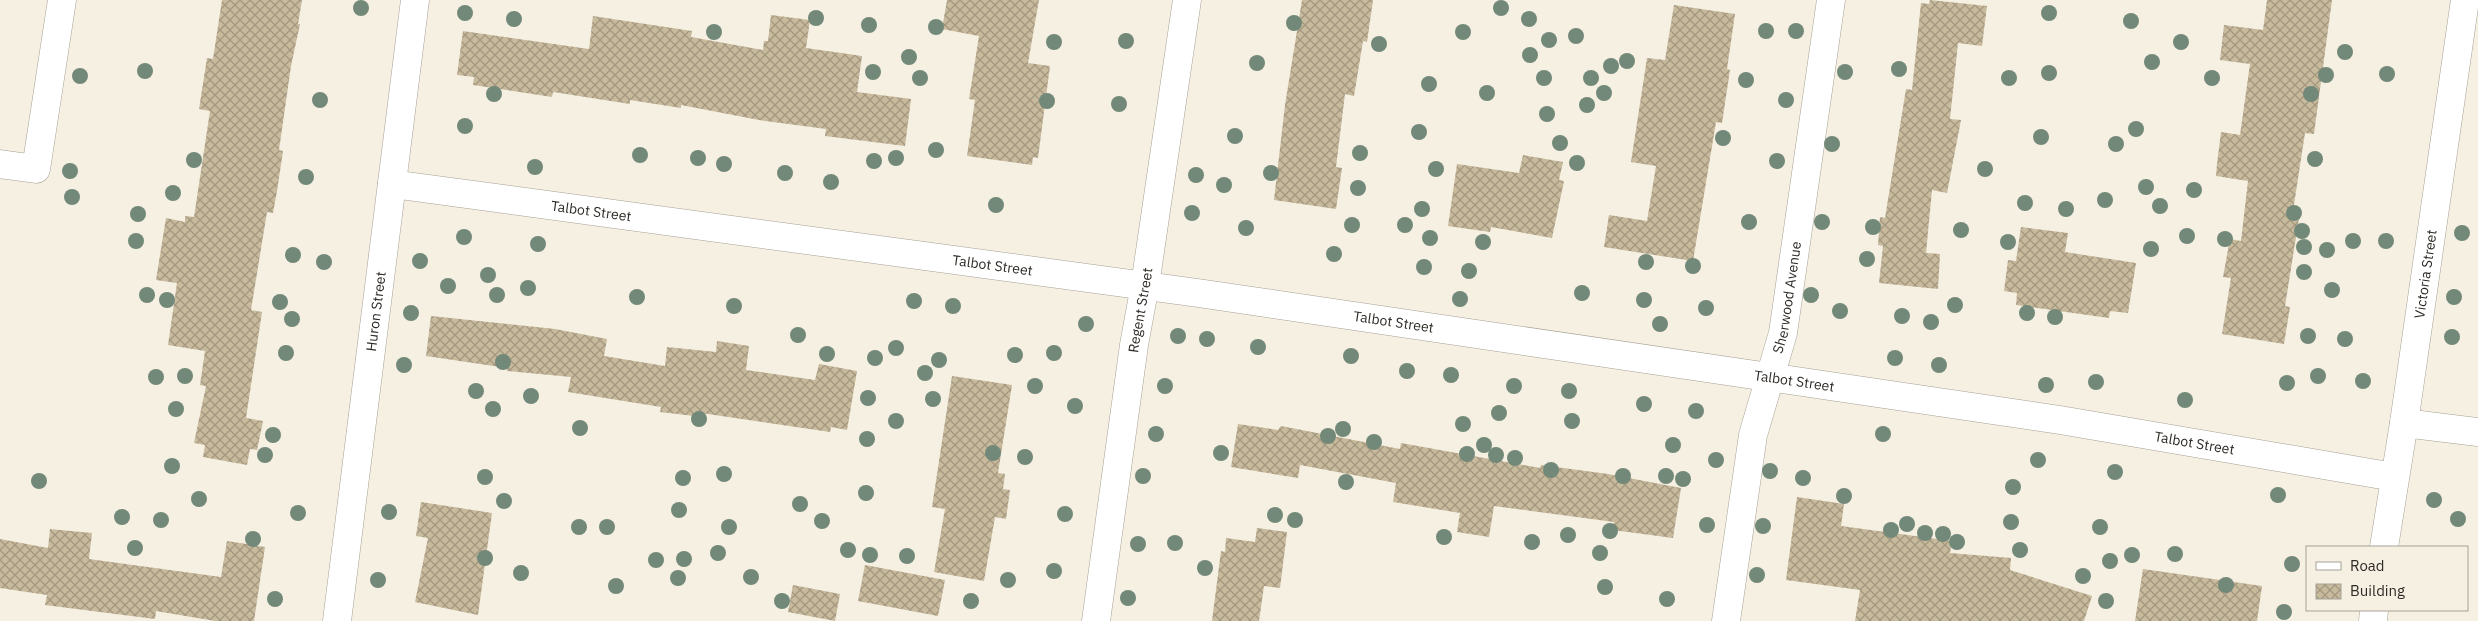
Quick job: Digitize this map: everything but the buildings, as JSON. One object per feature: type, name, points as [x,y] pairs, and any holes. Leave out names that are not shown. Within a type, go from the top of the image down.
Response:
[{"type":"street","points":[[0,164],[36,169],[62,0]]},
{"type":"street","name":"Huron Street","points":[[337,621],[415,0]]},
{"type":"street","name":"Regent Street","points":[[1096,621],[1134,345],[1145,285],[1187,0]]},
{"type":"street","name":"Sherwood Avenue","points":[[1726,621],[1753,435],[1783,333],[1831,0]]},
{"type":"street","name":"Victoria Street","points":[[2384,546],[2404,423],[2465,0]]},
{"type":"street","name":"Talbot Street","points":[[392,184],[1145,285],[2060,420],[2394,477]]},
{"type":"street","points":[[2404,423],[2478,432]]}]
